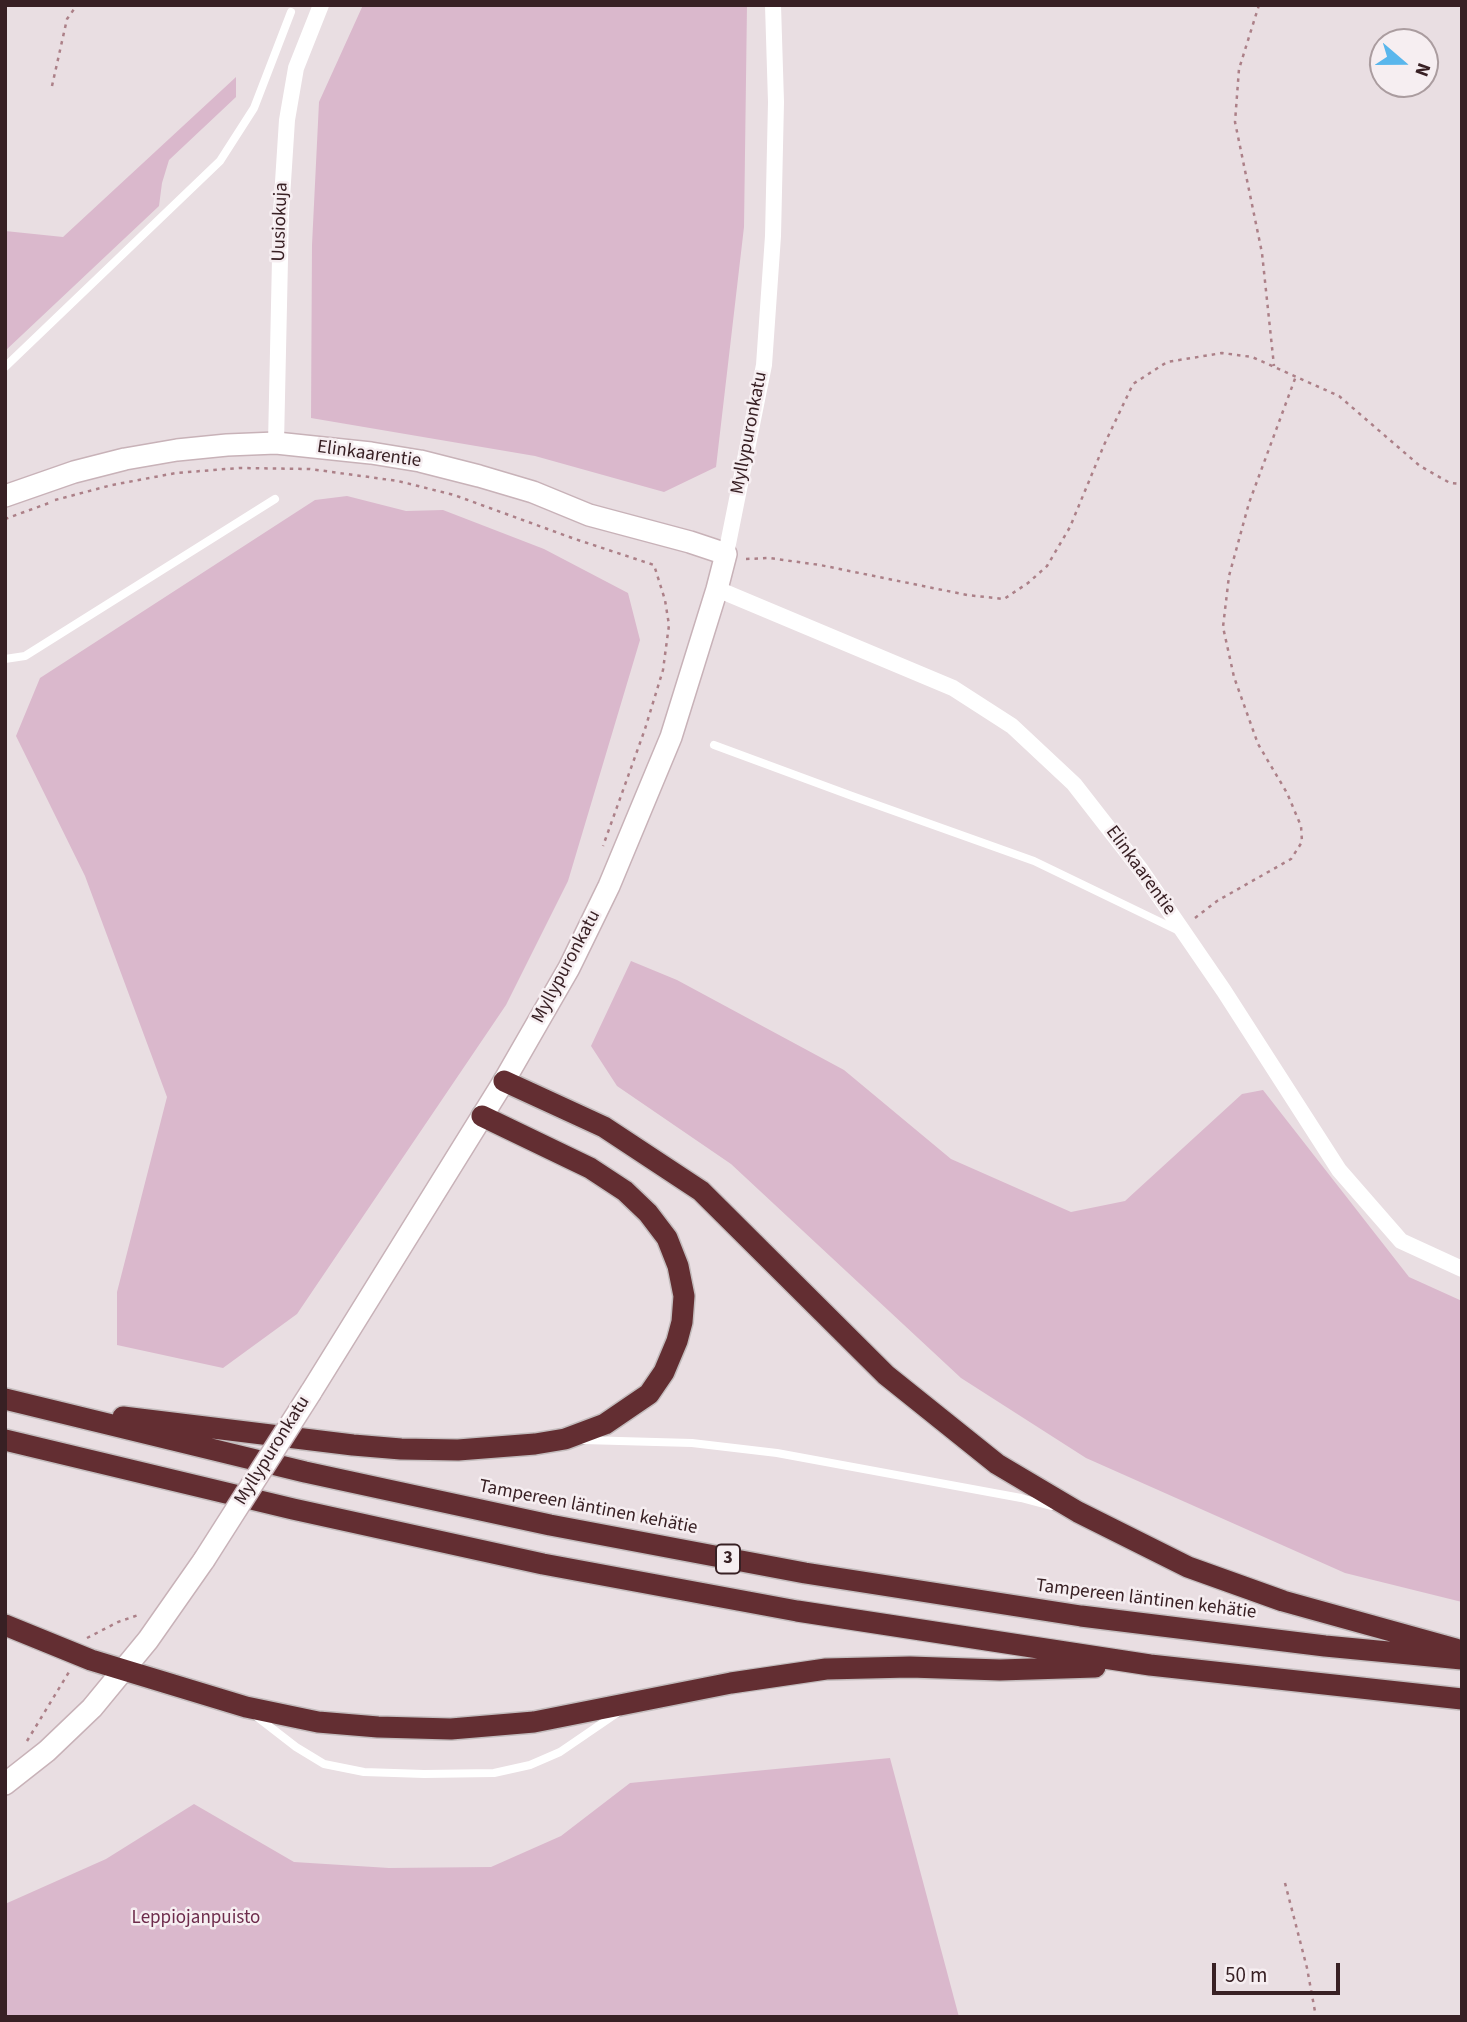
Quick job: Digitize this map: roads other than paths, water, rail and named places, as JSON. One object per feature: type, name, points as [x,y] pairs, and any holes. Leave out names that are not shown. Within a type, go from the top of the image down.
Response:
[{"type":"highway","points":[[505,1082],[604,1127],[701,1191],[886,1375],[997,1464],[1078,1512],[1188,1567],[1283,1601],[1462,1651]]},
{"type":"highway","points":[[33,1407],[401,1449],[457,1450],[535,1444],[565,1439],[605,1424],[649,1394],[664,1372],[677,1341],[684,1296],[678,1266],[667,1238],[648,1213],[625,1191],[590,1168],[482,1116]]},
{"type":"highway","name":"Tampereen läntinen kehätie","points":[[5,1399],[305,1472],[537,1522],[805,1573],[1082,1616],[1462,1660]]},
{"type":"highway","name":"3","points":[[5,1440],[293,1509],[543,1564],[797,1611],[1150,1665],[1462,1699]]},
{"type":"highway","points":[[5,1625],[85,1658],[246,1707],[318,1722],[378,1727],[451,1729],[534,1722],[731,1684],[826,1670],[910,1667],[1000,1670],[1150,1665]]},
{"type":"street","name":"Uusiokuja","points":[[276,443],[281,213],[287,120],[296,68],[321,5]]},
{"type":"street","name":"Myllypuronkatu","points":[[5,1784],[47,1751],[92,1708],[148,1640],[204,1560],[505,1082],[569,968],[609,886],[671,737],[717,589],[764,365],[773,236],[773,5]]},
{"type":"street","name":"Elinkaarentie","points":[[5,496],[74,472],[125,459],[177,450],[276,443],[421,461],[533,492],[589,515],[726,554]]},
{"type":"street","name":"Elinkaarentie","points":[[717,589],[953,688],[1012,726],[1074,784],[1112,830],[1184,931],[1339,1170],[1401,1241],[1462,1269]]},
{"type":"lane","points":[[5,367],[220,160],[254,108],[291,12]]},
{"type":"lane","points":[[5,659],[25,656],[275,499]]},
{"type":"lane","points":[[714,745],[1034,861],[1184,931]]},
{"type":"lane","points":[[565,1439],[692,1443],[777,1453],[1021,1498],[1078,1512]]},
{"type":"lane","points":[[246,1707],[296,1747],[324,1764],[364,1772],[424,1774],[494,1773],[530,1765],[560,1752],[631,1704]]},
{"type":"park label","name":"Leppiojanpuisto","points":[[196,1919]]}]
